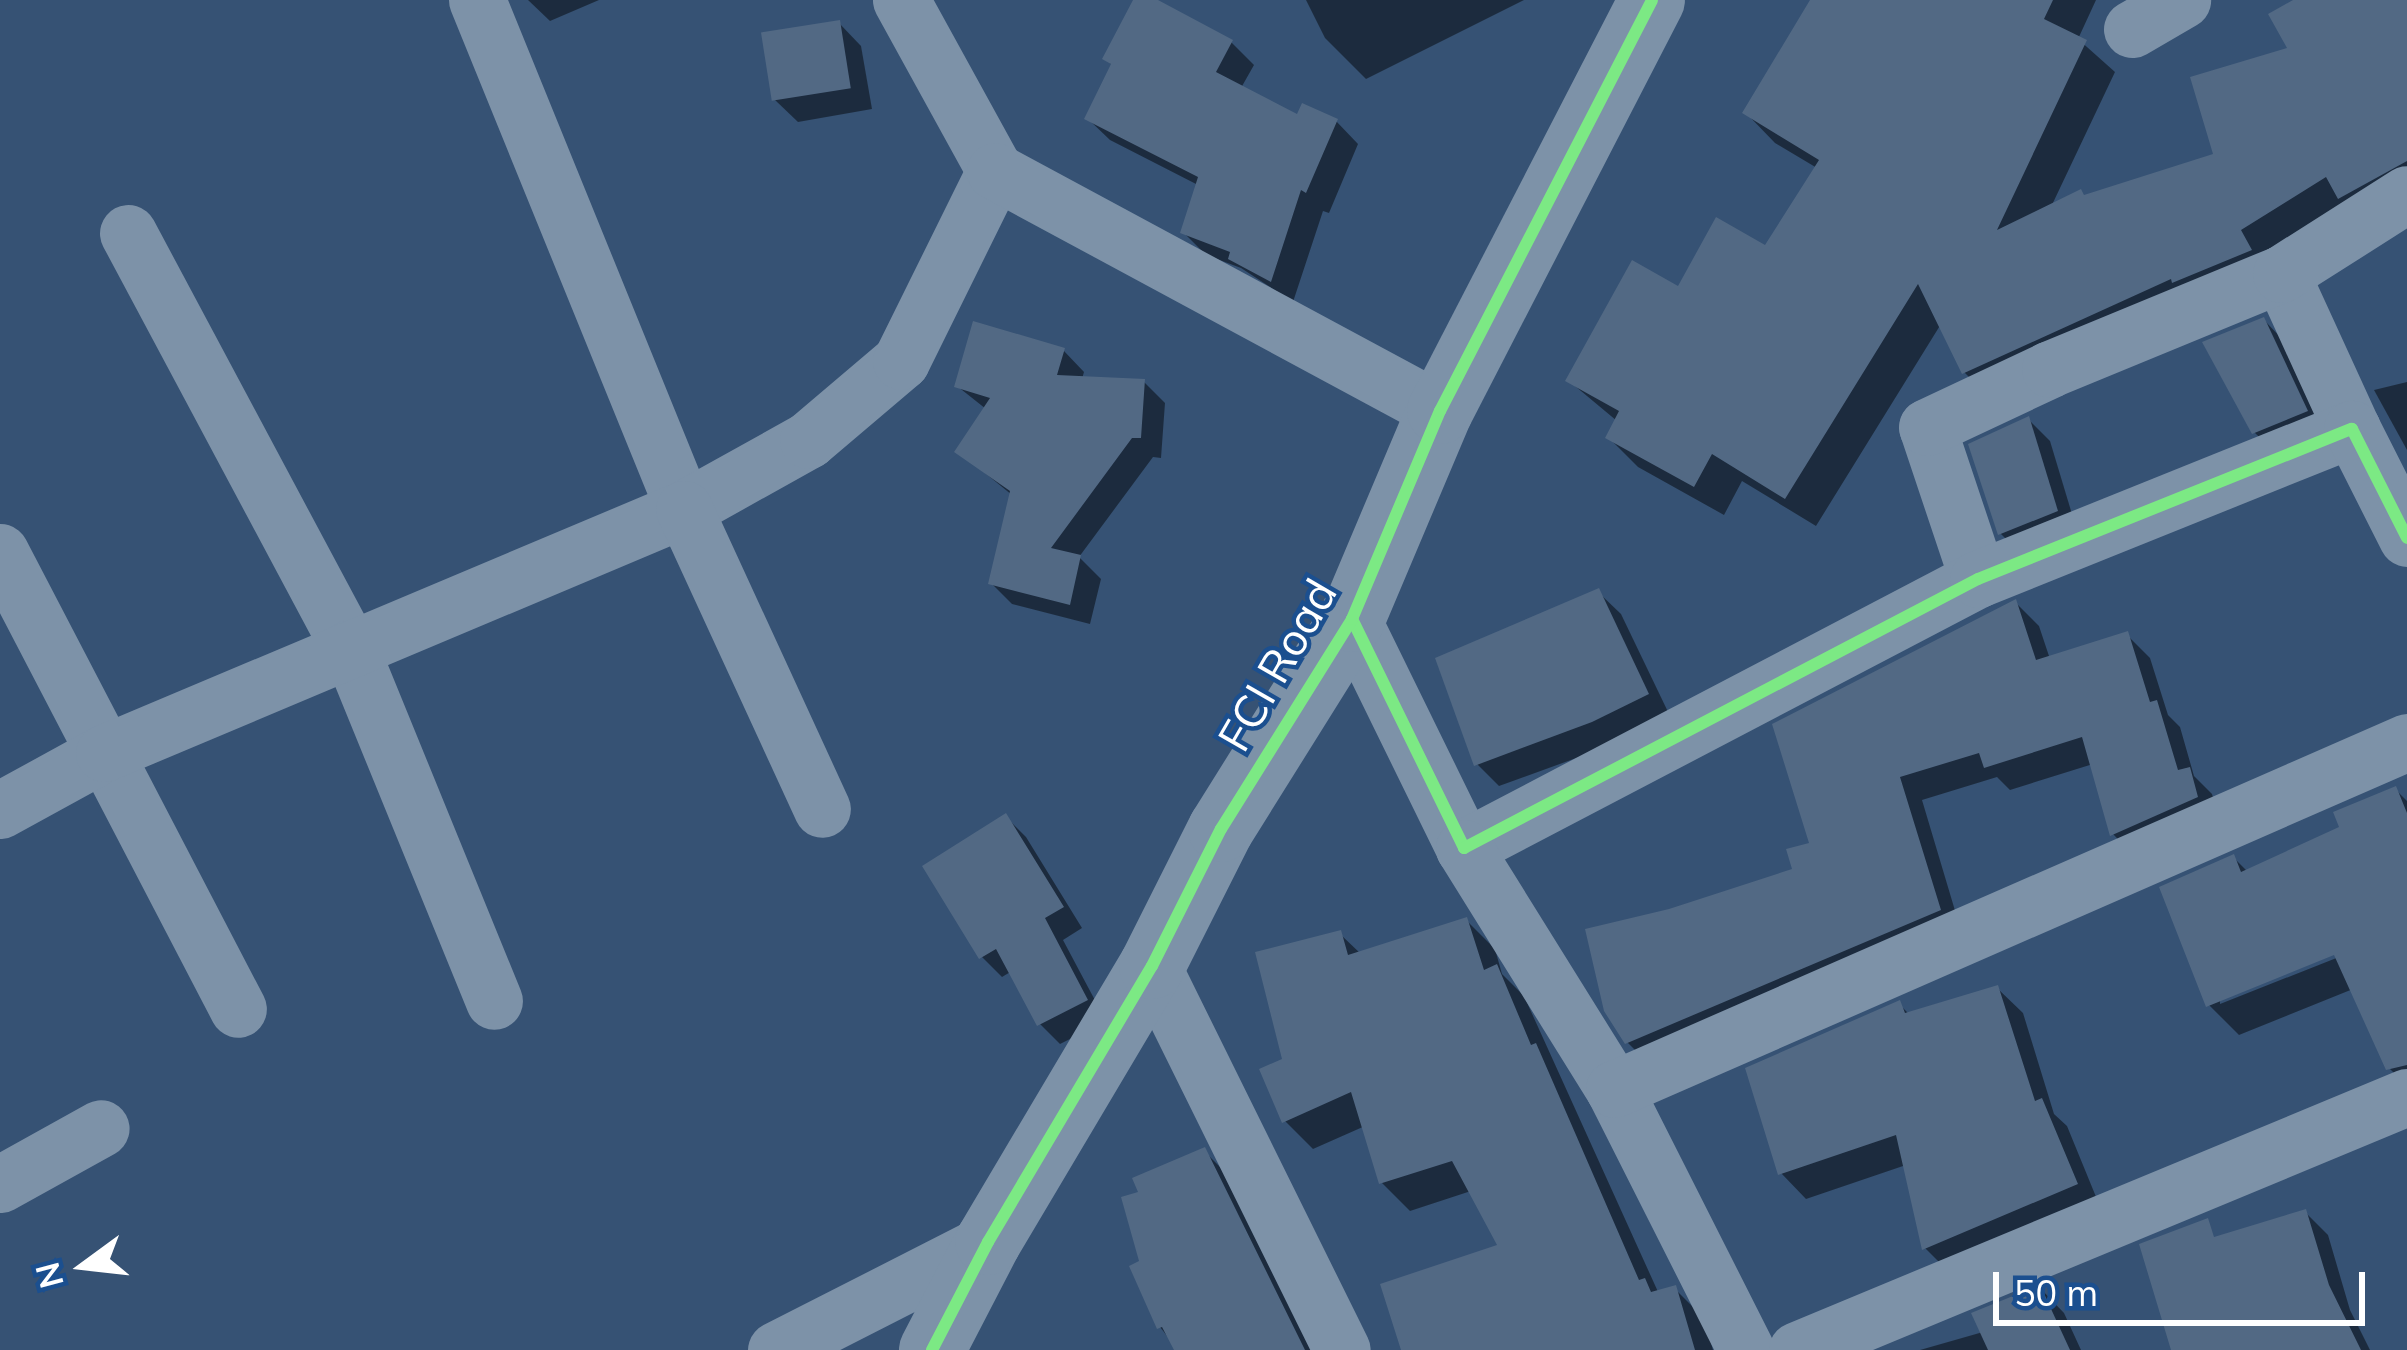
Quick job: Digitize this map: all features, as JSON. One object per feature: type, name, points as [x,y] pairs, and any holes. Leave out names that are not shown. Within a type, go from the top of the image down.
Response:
[{"type":"street","points":[[478,0],[684,509],[822,809]]},
{"type":"street","points":[[901,0],[995,171],[1440,411]]},
{"type":"street","name":"FCI Road","points":[[951,1338],[988,1242],[1152,966],[1221,829],[1352,619],[1440,411],[1652,0]]},
{"type":"street","points":[[2132,29],[2182,0]]},
{"type":"street","points":[[0,810],[104,753],[684,509],[808,440],[901,362],[995,171]]},
{"type":"street","points":[[1978,579],[1927,428],[2050,369],[2281,274],[2407,194]]},
{"type":"street","points":[[128,233],[350,648],[494,1001]]},
{"type":"street","points":[[2281,274],[2352,429],[2400,510]]},
{"type":"street","points":[[1464,848],[1978,579],[2352,429]]},
{"type":"street","points":[[0,552],[238,1009]]},
{"type":"street","points":[[1352,619],[1464,848],[1614,1089],[1746,1350]]},
{"type":"street","points":[[1614,1089],[2407,742]]},
{"type":"street","points":[[1152,966],[1342,1350]]},
{"type":"street","points":[[1797,1350],[2407,1097]]},
{"type":"street","points":[[0,1184],[101,1128]]},
{"type":"street","points":[[776,1350],[988,1242]]},
{"type":"building","points":[[1133,0],[1158,0],[1233,40],[1216,72],[1297,114],[1302,103],[1338,119],[1306,193],[1301,190],[1271,282],[1228,259],[1230,252],[1180,233],[1198,177],[1084,119],[1111,64],[1102,59]]},
{"type":"building","points":[[1810,0],[2053,0],[2044,19],[2087,40],[1997,230],[2081,189],[2084,195],[2213,154],[2190,77],[2287,48],[2268,14],[2293,0],[2407,0],[2407,161],[2338,199],[2326,177],[2241,230],[2252,250],[2172,283],[2171,279],[1962,374],[1918,284],[1785,499],[1712,454],[1694,487],[1605,438],[1619,411],[1565,381],[1632,260],[1678,286],[1716,217],[1765,245],[1819,160],[1742,113]]},
{"type":"building","points":[[840,20],[851,88],[772,101],[761,33]]},
{"type":"building","points":[[2264,317],[2308,411],[2252,434],[2202,342]]},
{"type":"building","points":[[973,321],[1065,348],[1057,375],[1145,379],[1141,438],[1132,438],[1051,548],[1081,555],[1070,605],[988,584],[1010,491],[954,452],[990,398],[954,387]]},
{"type":"building","points":[[2029,416],[2058,511],[1998,535],[1968,444]]},
{"type":"building","points":[[1599,588],[1649,694],[1592,722],[1474,766],[1435,658]]},
{"type":"building","points":[[2016,599],[2036,660],[2128,631],[2150,702],[2157,700],[2178,770],[2190,767],[2198,797],[2110,836],[2082,737],[1984,768],[1979,753],[1900,777],[1941,910],[1625,1044],[1604,1011],[1585,929],[1669,909],[1792,869],[1786,849],[1809,843],[1772,724]]},
{"type":"building","points":[[2396,786],[2407,813],[2407,1065],[2386,1070],[2334,955],[2206,1007],[2159,887],[2234,854],[2241,872],[2339,827],[2333,812]]},
{"type":"building","points":[[1006,813],[1064,907],[1045,918],[1088,1000],[1037,1026],[996,949],[979,959],[922,866]]},
{"type":"building","points":[[1467,917],[1484,970],[1497,964],[1531,1045],[1536,1043],[1639,1280],[1645,1278],[1651,1292],[1676,1285],[1695,1350],[1401,1350],[1380,1284],[1497,1245],[1452,1161],[1379,1184],[1351,1092],[1282,1123],[1259,1069],[1282,1059],[1255,952],[1341,930],[1348,955]]},
{"type":"building","points":[[1998,985],[2035,1101],[2042,1098],[2078,1184],[1922,1250],[1896,1135],[1778,1175],[1745,1068],[1900,1000],[1905,1013]]},
{"type":"building","points":[[1205,1147],[1305,1350],[1174,1350],[1162,1327],[1157,1329],[1129,1266],[1139,1261],[1121,1197],[1138,1192],[1132,1178]]},
{"type":"building","points":[[2306,1209],[2329,1285],[2361,1350],[2171,1350],[2139,1244],[2208,1218],[2214,1237]]},
{"type":"building","points":[[2040,1285],[2070,1350],[1988,1350],[1971,1313]]},
{"type":"cycle path","points":[[932,1350],[988,1242],[1152,966],[1221,829],[1352,619],[1440,411],[1652,0]]},
{"type":"cycle path","points":[[1352,619],[1464,848],[1978,579],[2352,429],[2407,538]]}]
